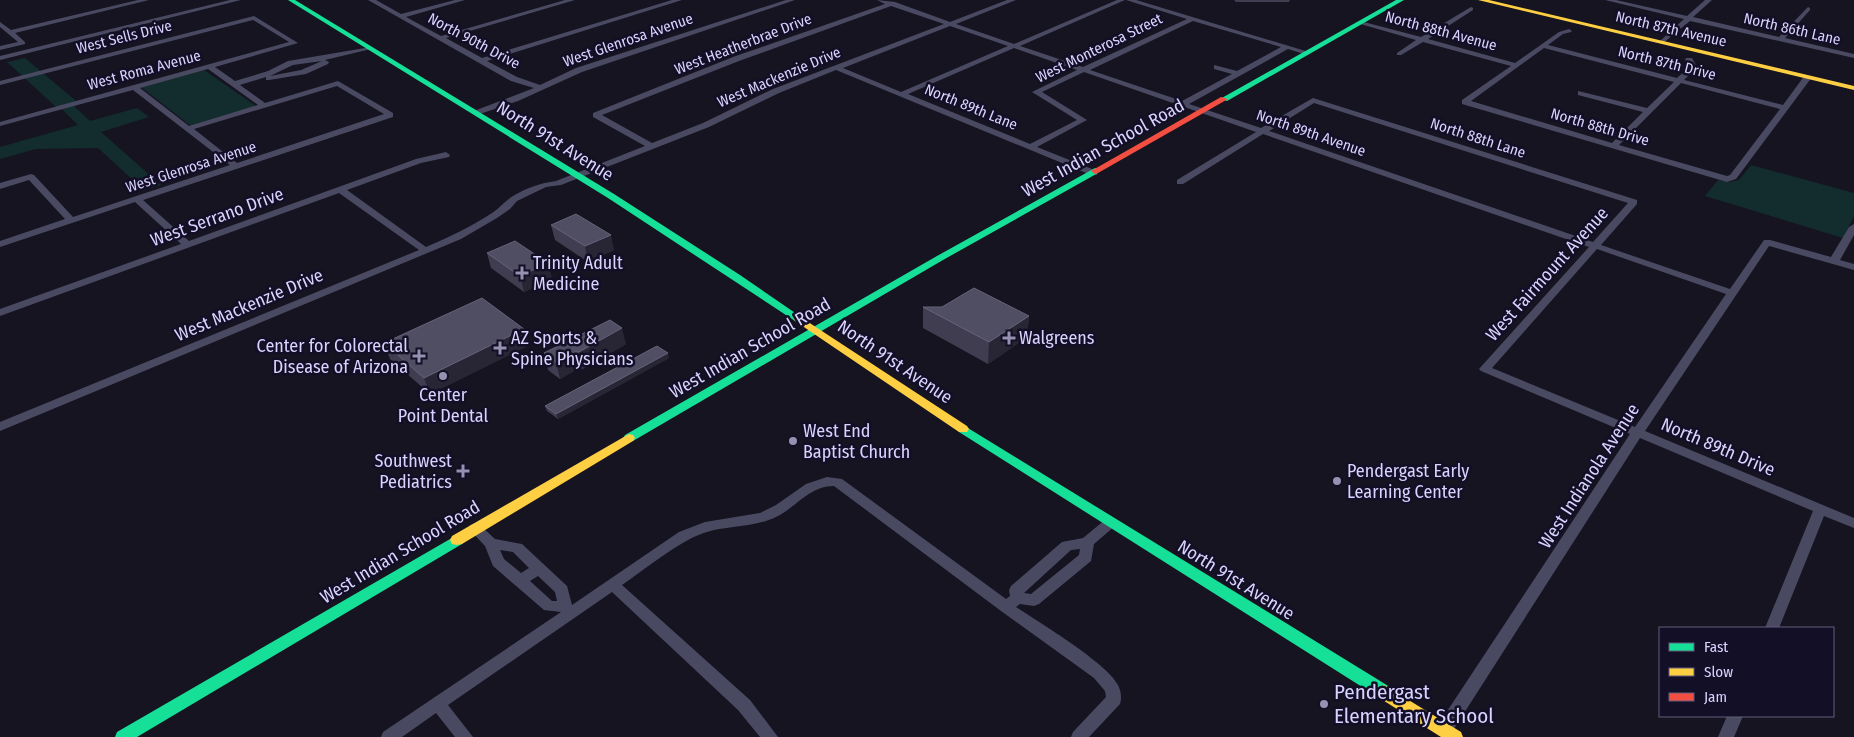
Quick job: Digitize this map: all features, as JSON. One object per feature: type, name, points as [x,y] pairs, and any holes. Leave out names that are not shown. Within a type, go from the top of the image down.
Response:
[{"type":"main road","name":"North 91st Avenue","points":[[291,0],[577,174],[733,274],[961,428],[1449,734]]},
{"type":"main road","name":"West Indian School Road","points":[[124,737],[475,528],[815,330],[1401,0]]},
{"type":"main road","name":"North 87th Avenue","points":[[1481,0],[1854,88]]},
{"type":"street","points":[[107,0],[116,7]]},
{"type":"street","points":[[9,32],[146,0]]},
{"type":"street","points":[[0,58],[238,0]]},
{"type":"street","name":"North 90th Drive","points":[[371,0],[514,78],[540,87]]},
{"type":"street","points":[[400,16],[462,0]]},
{"type":"street","points":[[440,38],[572,0]]},
{"type":"street","points":[[481,60],[679,0]]},
{"type":"street","name":"West Glenrosa Avenue","points":[[477,113],[515,99],[594,64],[792,0]]},
{"type":"street","name":"North 89th Avenue","points":[[880,0],[1733,292]]},
{"type":"street","name":"West Heatherbrae Drive","points":[[651,146],[596,115],[736,59],[902,0]]},
{"type":"street","name":"West Mackenzie Drive","points":[[0,427],[458,237],[507,207],[553,188],[558,183],[577,174],[706,125],[776,91],[1013,0]]},
{"type":"street","points":[[902,94],[1122,0]]},
{"type":"street","points":[[1129,0],[1307,53]]},
{"type":"street","name":"North 86th Lane","points":[[1608,0],[1854,56]]},
{"type":"street","points":[[1662,42],[1709,0]]},
{"type":"street","points":[[1399,54],[1471,9]]},
{"type":"street","points":[[1781,39],[1808,9]]},
{"type":"street","name":"West Sells Drive","points":[[0,83],[254,18],[295,42]]},
{"type":"street","name":"West Monterosa Street","points":[[1031,147],[1084,120],[1036,92],[1193,19]]},
{"type":"street","name":"North 88th Avenue","points":[[1360,23],[1516,66]]},
{"type":"street","points":[[0,24],[23,42],[0,48]]},
{"type":"street","points":[[1516,66],[1561,32],[1569,31]]},
{"type":"street","name":"West Roma Avenue","points":[[0,124],[295,42]]},
{"type":"street","name":"North 87th Drive","points":[[1543,46],[1785,108]]},
{"type":"street","name":"West Indian School Road","points":[[1182,104],[1287,47]]},
{"type":"street","points":[[236,85],[291,63],[320,59],[369,48]]},
{"type":"street","points":[[236,85],[303,72],[369,48]]},
{"type":"street","points":[[1613,146],[1693,67],[1689,60]]},
{"type":"street","points":[[209,66],[264,106]]},
{"type":"street","name":"North 88th Drive","points":[[1516,66],[1465,102],[1728,179],[1733,178],[1785,108]]},
{"type":"street","points":[[1217,67],[1238,74]]},
{"type":"street","name":"North 89th Lane","points":[[837,68],[1094,173]]},
{"type":"street","points":[[276,70],[286,75]]},
{"type":"street","points":[[1785,108],[1808,77]]},
{"type":"street","name":"West Glenrosa Avenue","points":[[0,244],[390,115],[338,83],[264,106]]},
{"type":"street","points":[[134,87],[236,166]]},
{"type":"street","points":[[1582,93],[1648,111]]},
{"type":"street","name":"North 88th Lane","points":[[1263,131],[1313,100],[1634,202]]},
{"type":"street","points":[[187,129],[264,106]]},
{"type":"street","points":[[1180,182],[1263,131]]},
{"type":"street","name":"West Serrano Drive","points":[[0,313],[339,189],[419,161],[446,156]]},
{"type":"street","points":[[0,186],[31,177],[72,220]]},
{"type":"street","points":[[339,189],[425,250]]},
{"type":"street","points":[[137,199],[187,244]]},
{"type":"street","name":"West Fairmount Avenue","points":[[1485,368],[1634,202]]},
{"type":"street","points":[[1854,227],[1834,261],[1854,267]]},
{"type":"street","name":"West Indianola Avenue","points":[[1449,734],[1638,432],[1767,242],[1834,261]]},
{"type":"street","name":"North 89th Drive","points":[[1485,368],[1854,523]]},
{"type":"street","points":[[389,737],[569,610],[613,585],[684,536],[704,528],[754,522],[774,512],[813,485],[826,480],[836,482],[1012,602],[1100,673],[1112,688],[1114,699],[1079,737]]},
{"type":"street","points":[[1772,627],[1820,509]]},
{"type":"street","points":[[1012,602],[1016,590],[1067,546],[1088,542],[1111,522]]},
{"type":"street","points":[[475,528],[492,543],[517,548],[562,590],[569,610]]},
{"type":"street","points":[[1012,602],[1034,600],[1086,557],[1088,542]]},
{"type":"street","points":[[492,543],[498,562],[548,606],[569,610]]},
{"type":"street","points":[[520,581],[539,568]]},
{"type":"street","points":[[613,585],[744,705],[770,737]]},
{"type":"street","points":[[438,704],[465,737]]},
{"type":"street","points":[[1726,737],[1735,717]]},
{"type":"green space","points":[[25,58],[75,100],[75,107],[90,121],[137,108],[149,117],[101,132],[161,185],[144,190],[98,148],[36,149],[0,159],[0,147],[78,125],[7,62]]},
{"type":"green space","points":[[204,70],[256,106],[191,126],[141,87]]},
{"type":"green space","points":[[1751,165],[1854,193],[1854,216],[1843,238],[1705,196],[1718,180],[1729,182],[1739,180]]},
{"type":"building","points":[[576,214],[611,235],[585,246],[551,225]]},
{"type":"building","points":[[515,241],[548,263],[520,276],[487,253]]},
{"type":"building","points":[[974,288],[1029,316],[989,342],[923,307],[942,307]]},
{"type":"building","points":[[482,298],[524,329],[424,378],[384,343]]},
{"type":"building","points":[[610,320],[622,328],[579,352],[575,352],[556,362],[544,353]]},
{"type":"building","points":[[657,346],[668,353],[556,414],[545,406]]},
{"type":"traffic: fast","points":[[291,0],[611,196],[799,319]]},
{"type":"traffic: fast","points":[[1224,99],[1401,0]]},
{"type":"traffic: fast","points":[[629,438],[940,258],[1095,171]]},
{"type":"traffic: fast","points":[[963,429],[1384,692]]},
{"type":"traffic: fast","points":[[123,737],[457,540]]},
{"type":"traffic: slow","points":[[1481,0],[1854,88]]},
{"type":"traffic: slow","points":[[799,319],[963,429]]},
{"type":"traffic: slow","points":[[457,540],[629,438]]},
{"type":"traffic: slow","points":[[1384,692],[1455,737]]},
{"type":"traffic: jam","points":[[1095,171],[1224,99]]},
{"type":"place","name":"Trinity Adult Medicine","points":[[522,273]]},
{"type":"place","name":"Walgreens","points":[[1009,338]]},
{"type":"place","name":"AZ Sports & Spine Physicians","points":[[500,348]]},
{"type":"place","name":"Center for Colorectal Disease of Arizona","points":[[419,356]]},
{"type":"place","name":"Center Point Dental","points":[[443,376]]},
{"type":"place","name":"West End Baptist Church","points":[[793,441]]},
{"type":"place","name":"Southwest Pediatrics","points":[[463,471]]},
{"type":"place","name":"Pendergast Early Learning Center","points":[[1337,481]]},
{"type":"place","name":"Pendergast Elementary School","points":[[1324,704]]}]
